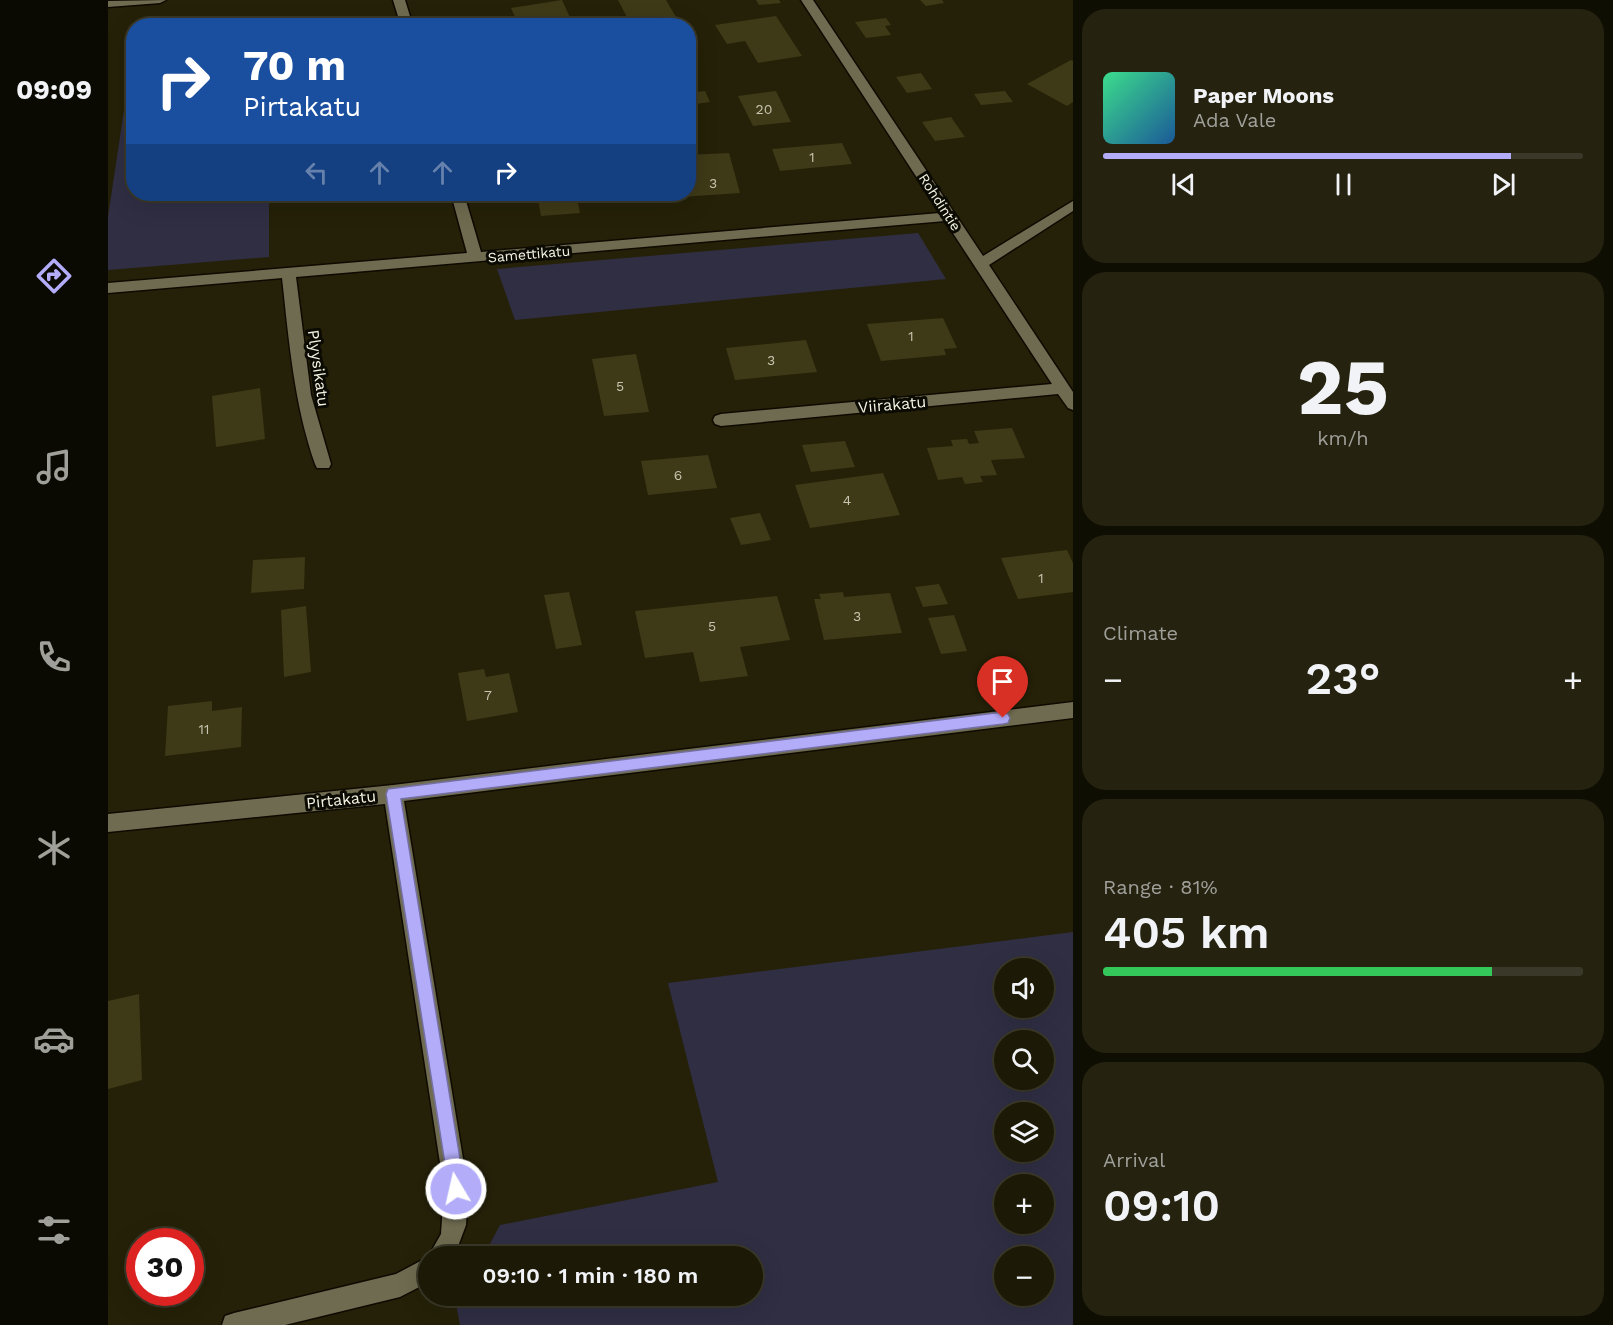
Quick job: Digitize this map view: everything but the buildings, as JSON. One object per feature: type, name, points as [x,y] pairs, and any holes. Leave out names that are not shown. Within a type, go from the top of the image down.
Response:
[{"type":"street","points":[[108,4],[160,0]]},
{"type":"street","points":[[399,0],[405,18]]},
{"type":"street","name":"Rohdintie","points":[[807,0],[1073,404]]},
{"type":"street","points":[[459,201],[476,258]]},
{"type":"street","points":[[981,264],[1073,205]]},
{"type":"street","name":"Samettikatu","points":[[108,288],[950,216]]},
{"type":"street","name":"Plyysikatu","points":[[289,274],[306,408],[312,436],[323,464]]},
{"type":"street","name":"Viirakatu","points":[[721,420],[1063,388]]},
{"type":"street","name":"Pirtakatu","points":[[108,824],[393,794],[1073,710]]},
{"type":"street","points":[[393,794],[456,1189],[457,1216],[448,1246]]},
{"type":"street","points":[[234,1325],[400,1285],[418,1275]]},
{"type":"shaded area","points":[[126,96],[126,201],[269,201],[269,257],[108,270],[108,217]]},
{"type":"shaded area","points":[[918,233],[946,279],[515,320],[497,269]]},
{"type":"shaded area","points":[[1073,932],[1073,1325],[460,1325],[456,1306],[763,1306],[763,1246],[489,1246],[500,1225],[718,1182],[668,983]]},
{"type":"route","points":[[456,1189],[393,794],[1003,718]]}]
